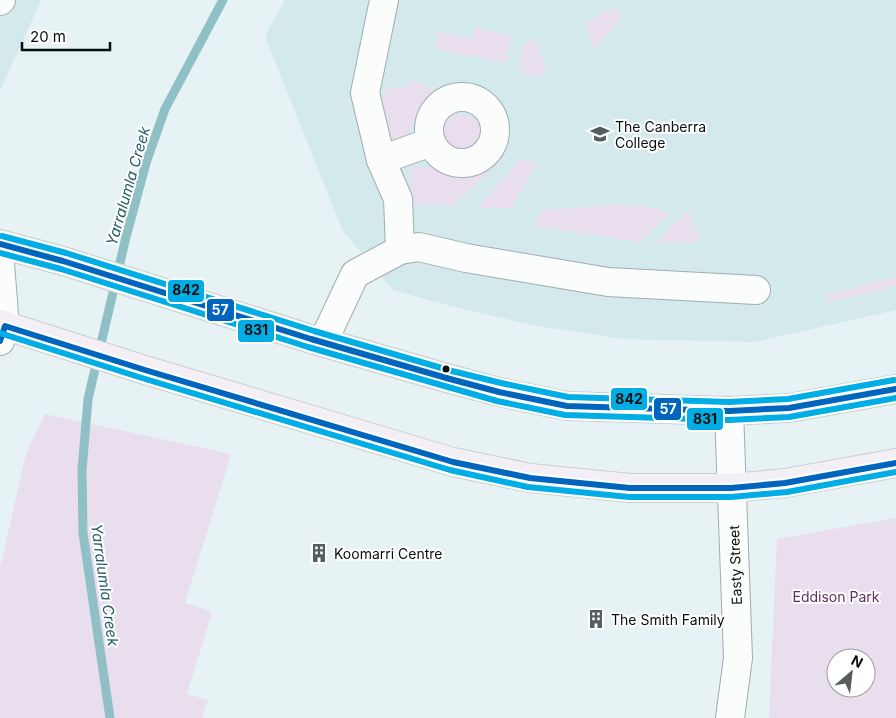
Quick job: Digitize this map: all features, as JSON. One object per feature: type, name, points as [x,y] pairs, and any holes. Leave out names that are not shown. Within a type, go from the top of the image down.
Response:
[{"type":"main road","points":[[0,244],[323,342],[491,390],[567,406],[647,410],[728,411],[789,408],[896,389]]},
{"type":"main road","points":[[2,330],[67,346],[454,462],[521,476],[630,488],[731,488],[785,483],[896,463]]},
{"type":"street","points":[[384,0],[365,93],[381,160],[398,199],[400,250]]},
{"type":"street","points":[[381,160],[431,142]]},
{"type":"street","points":[[323,342],[355,274],[400,250],[420,247],[466,258],[608,282],[756,290]]},
{"type":"street","points":[[0,264],[2,330]]},
{"type":"street","name":"Easty Street","points":[[728,411],[738,658],[730,718]]},
{"type":"shaded area","points":[[0,0],[41,0],[0,91]]},
{"type":"shaded area","name":"The Canberra College","points":[[285,0],[896,0],[896,310],[754,342],[624,339],[537,326],[454,307],[393,290],[343,231],[265,36]]},
{"type":"green space","points":[[615,7],[623,15],[597,47],[592,47],[586,22]]},
{"type":"green space","points":[[475,27],[512,36],[506,63],[435,49],[439,32],[473,39]]},
{"type":"green space","points":[[534,39],[546,68],[541,78],[522,73],[523,67],[519,66],[524,43]]},
{"type":"green space","points":[[411,80],[437,91],[421,109],[407,134],[394,141],[385,133],[381,107],[387,86],[403,89]]},
{"type":"green space","points":[[447,115],[470,115],[479,123],[483,140],[478,146],[444,150],[437,141],[435,132],[436,127]]},
{"type":"green space","points":[[498,157],[500,160],[454,205],[413,205],[410,174],[412,166],[466,172],[476,170]]},
{"type":"green space","points":[[519,160],[537,162],[512,208],[478,208]]},
{"type":"green space","points":[[616,204],[671,212],[640,242],[534,226],[540,211]]},
{"type":"green space","points":[[688,211],[701,242],[655,243]]},
{"type":"green space","points":[[896,276],[896,286],[827,302],[827,295]]},
{"type":"green space","points":[[45,414],[231,454],[185,603],[212,612],[187,694],[208,700],[202,718],[0,718],[0,568],[26,454]]},
{"type":"green space","name":"Eddison Park","points":[[896,518],[896,718],[769,718],[777,539]]},
{"type":"waterway","name":"Yarralumla Creek","points":[[110,718],[83,533],[82,470],[88,399],[126,237],[146,163],[165,109],[223,0]]},
{"type":"transit line","name":"842","points":[[2,236],[66,253],[314,331],[452,371],[568,397],[729,402],[788,399],[894,380]]},
{"type":"transit line","name":"57","points":[[0,244],[63,261],[311,339],[450,379],[499,392],[567,406],[729,411],[789,408],[896,389]]},
{"type":"transit line","name":"831","points":[[0,253],[61,269],[308,347],[497,401],[565,415],[729,420],[789,417],[896,398]]},
{"type":"transit line","name":"57","points":[[0,341],[5,326],[453,462],[530,478],[630,488],[731,488],[785,483],[896,463]]},
{"type":"transit line","name":"831","points":[[0,333],[142,378],[450,470],[528,487],[629,497],[731,497],[787,492],[896,472]]},
{"type":"place","name":"The Canberra College","points":[[600,134]]},
{"type":"place","name":"Koomarri Centre","points":[[319,553]]},
{"type":"place","name":"The Smith Family","points":[[596,619]]}]
